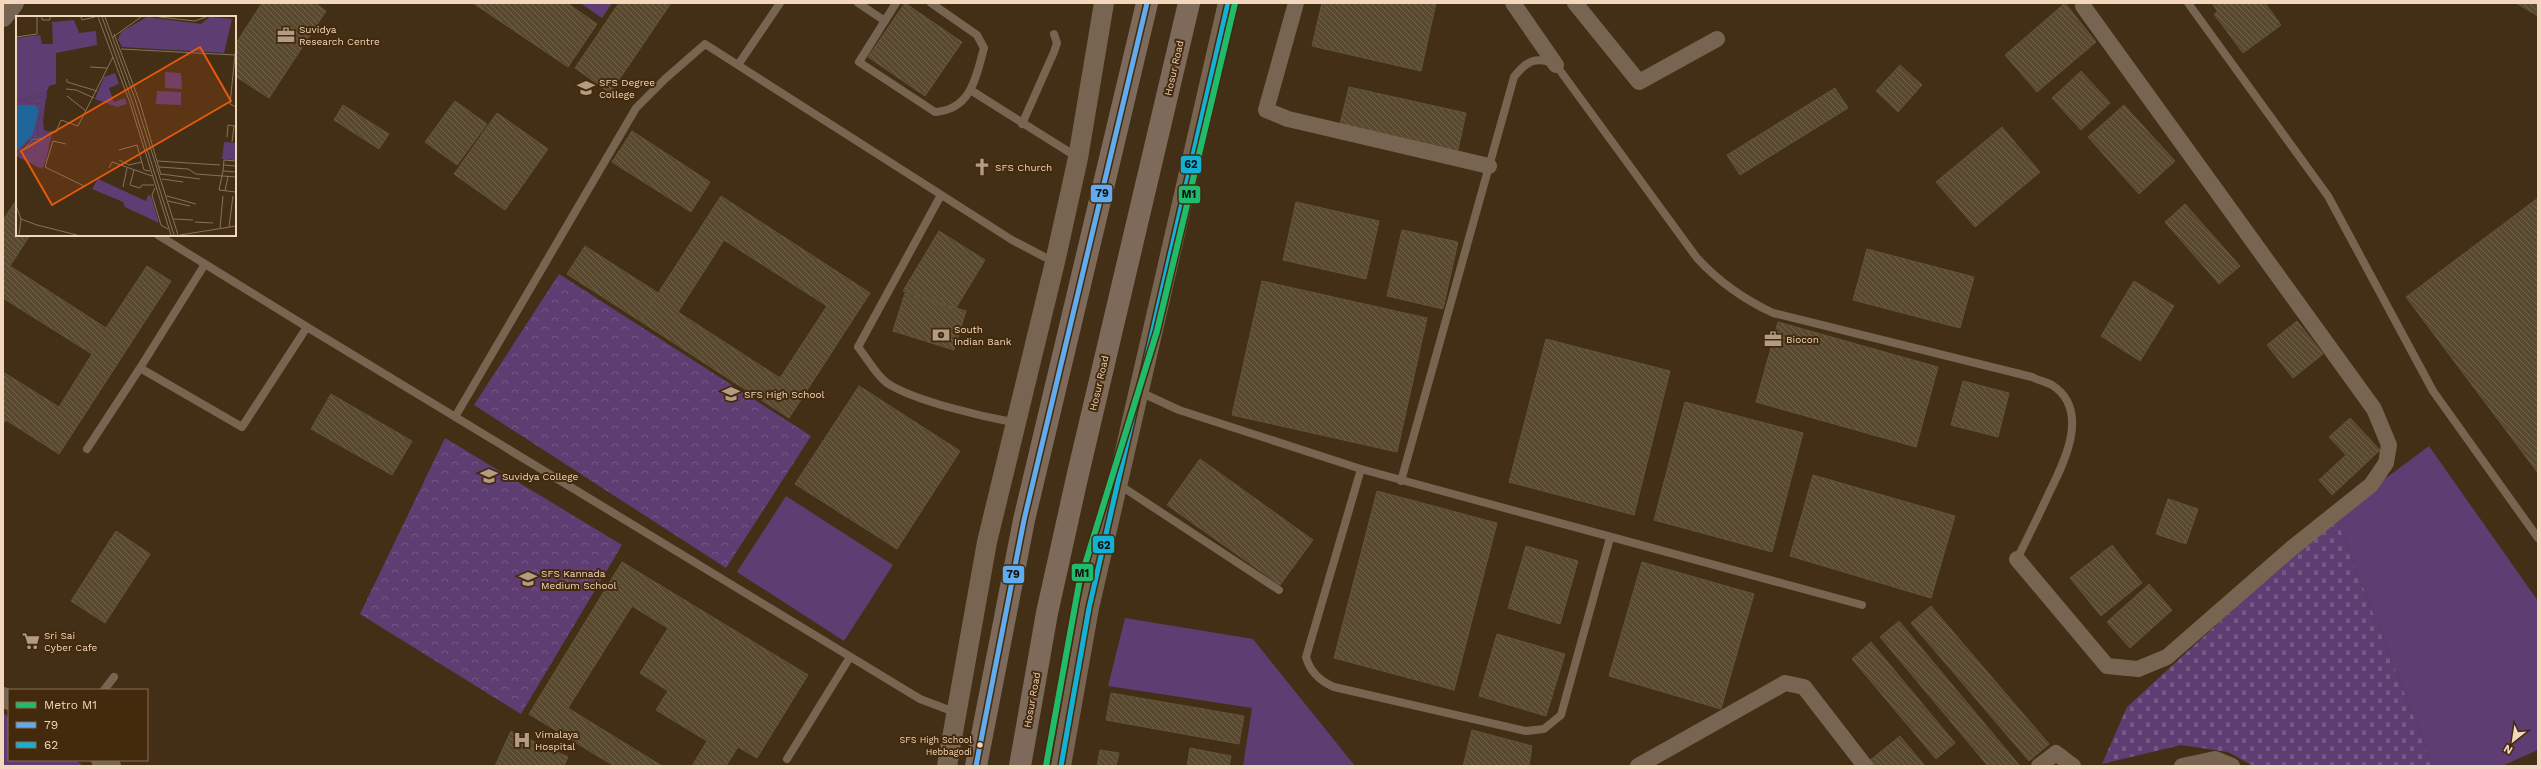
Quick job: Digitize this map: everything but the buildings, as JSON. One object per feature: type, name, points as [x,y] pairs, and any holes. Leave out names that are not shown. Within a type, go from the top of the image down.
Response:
[{"type":"highway","points":[[976,766],[1024,520],[1147,3]]},
{"type":"highway","name":"Hosur Road","points":[[1020,766],[1047,613],[1076,478],[1189,3]]},
{"type":"street","points":[[947,766],[987,542],[1017,423],[1078,158],[1104,3]]},
{"type":"street","points":[[1061,766],[1089,608],[1228,3]]},
{"type":"street","points":[[1296,3],[1266,110],[1288,119],[1489,166]]},
{"type":"street","points":[[1513,3],[1556,65]]},
{"type":"street","points":[[1575,3],[1639,82],[1718,39]]},
{"type":"street","points":[[2017,560],[2107,666],[2138,669],[2167,657],[2292,548],[2371,485],[2386,463],[2389,445],[2374,409],[2083,6]]},
{"type":"street","points":[[1638,766],[1786,683],[1804,687],[1865,766]]},
{"type":"street","points":[[2039,766],[2056,753],[2073,766]]},
{"type":"street","points":[[2182,766],[2215,759],[2232,766]]},
{"type":"lane","points":[[738,65],[780,3]]},
{"type":"lane","points":[[858,3],[885,21]]},
{"type":"lane","points":[[896,3],[859,62],[935,112],[948,112],[972,91],[984,48],[978,35],[931,3]]},
{"type":"lane","points":[[2188,3],[2328,196],[2433,391],[2538,538]]},
{"type":"lane","points":[[1022,124],[1052,60],[1057,43],[1054,34]]},
{"type":"lane","points":[[455,416],[636,108],[665,79],[705,44],[1012,240],[1055,262]]},
{"type":"lane","points":[[1401,481],[1514,77],[1524,64],[1540,59],[1556,65],[1697,258],[1710,273],[1747,301],[1773,313],[2032,377],[2052,386],[2066,400],[2072,417],[2072,436],[2066,460],[2017,560]]},
{"type":"lane","points":[[972,91],[1078,158]]},
{"type":"lane","points":[[941,195],[858,347],[886,382],[907,392],[983,417],[1017,423]]},
{"type":"lane","points":[[160,236],[920,700],[957,713]]},
{"type":"lane","points":[[87,449],[205,264]]},
{"type":"lane","points":[[140,368],[242,427],[307,327]]},
{"type":"lane","points":[[1139,392],[1179,410],[1361,470],[1862,605]]},
{"type":"lane","points":[[1361,470],[1306,657],[1309,666],[1316,676],[1324,683],[1334,687],[1526,731],[1544,729],[1561,715],[1610,538]]},
{"type":"lane","points":[[1118,484],[1279,590]]},
{"type":"lane","points":[[787,759],[850,657]]},
{"type":"lane","points":[[105,689],[114,677]]},
{"type":"green space","points":[[580,3],[612,3],[602,18]]},
{"type":"green space","points":[[559,274],[811,436],[726,568],[474,405]]},
{"type":"green space","points":[[445,438],[622,545],[521,714],[360,614]]},
{"type":"green space","points":[[2429,446],[2538,601],[2538,750],[2502,766],[2433,766],[2335,516]]},
{"type":"green space","points":[[786,496],[893,565],[844,641],[737,572]]},
{"type":"green space","points":[[2335,516],[2433,766],[2253,766],[2228,752],[2181,745],[2102,764],[2127,707]]},
{"type":"green space","points":[[1125,618],[1253,639],[1355,766],[1243,766],[1252,708],[1108,686]]},
{"type":"green space","points":[[3,713],[8,716],[8,761],[76,761],[84,766],[3,766]]},
{"type":"metro line","name":"M1","points":[[1046,766],[1079,584],[1157,331],[1235,3]]},
{"type":"transit line","name":"79","points":[[976,766],[1024,520],[1147,3]]},
{"type":"transit line","name":"62","points":[[1061,766],[1089,608],[1228,3]]},
{"type":"place","name":"Suvidya Research Centre","points":[[286,35]]},
{"type":"place","name":"SFS Degree College","points":[[586,88]]},
{"type":"place","name":"SFS Church","points":[[982,167]]},
{"type":"place","name":"South Indian Bank","points":[[941,335]]},
{"type":"place","name":"Biocon","points":[[1773,339]]},
{"type":"place","name":"SFS High School","points":[[731,394]]},
{"type":"place","name":"Suvidya College","points":[[489,476]]},
{"type":"place","name":"SFS Kannada Medium School","points":[[528,579]]},
{"type":"place","name":"Sri Sai Cyber Cafe","points":[[31,641]]},
{"type":"place","name":"Vimalaya Hospital","points":[[522,740]]},
{"type":"place","name":"SFS High School Hebbagodi","points":[[980,745]]}]
